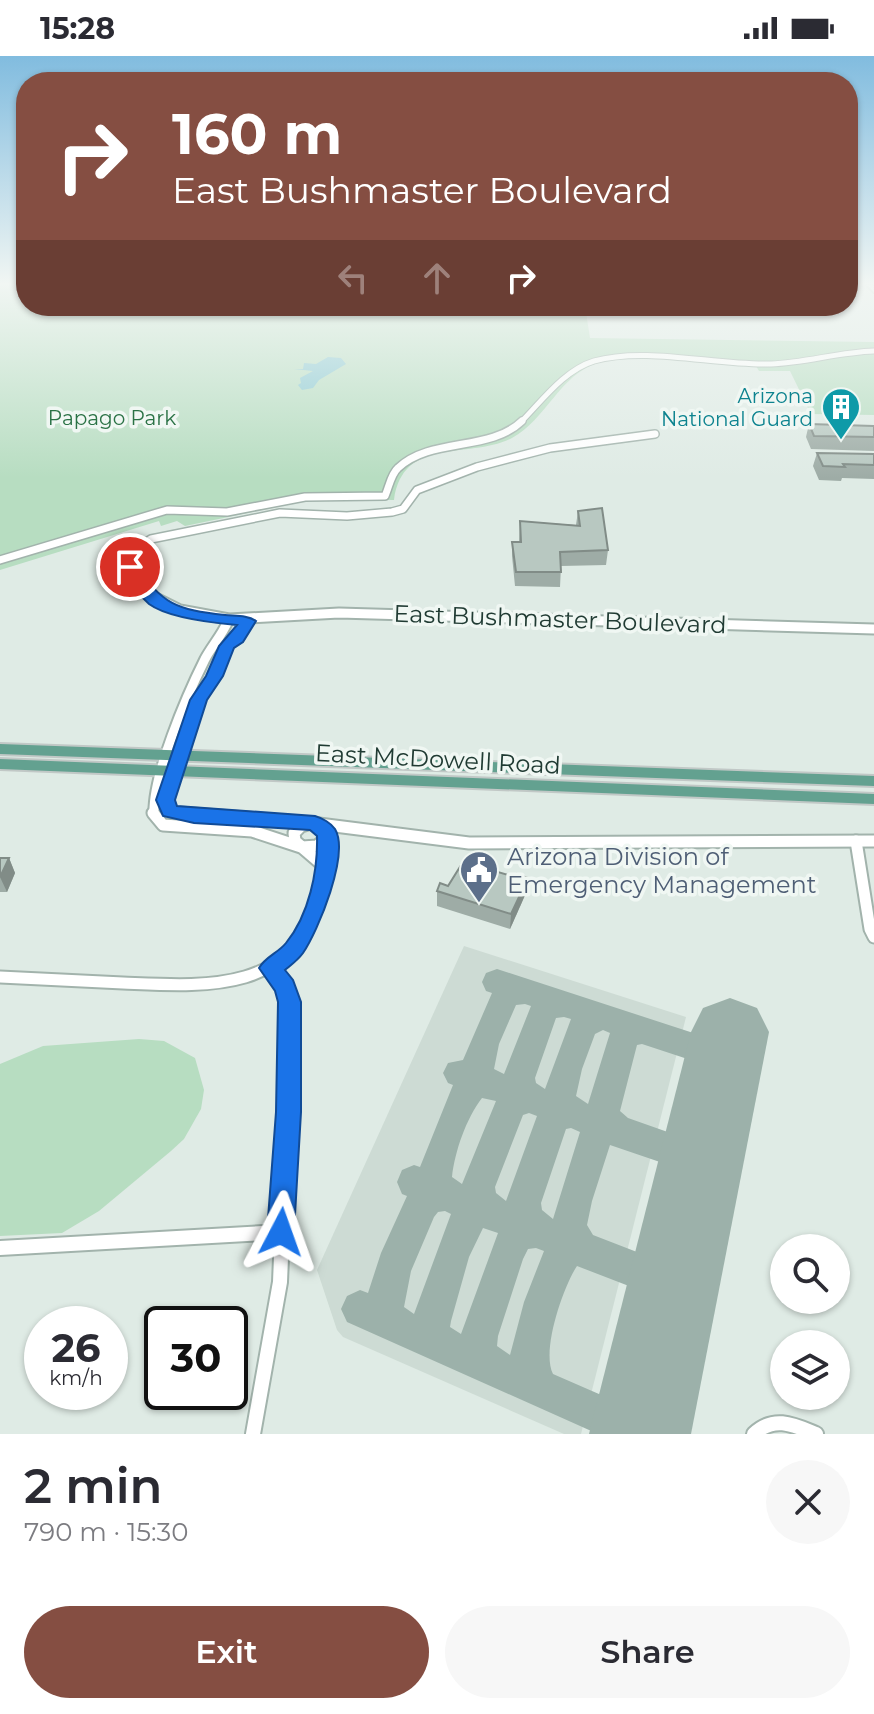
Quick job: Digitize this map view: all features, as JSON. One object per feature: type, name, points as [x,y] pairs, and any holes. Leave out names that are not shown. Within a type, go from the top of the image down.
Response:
[{"type":"main road","name":"East McDowell Road","points":[[0,749],[172,763],[874,799]]},
{"type":"main road","name":"East McDowell Road","points":[[0,764],[172,763],[874,781]]},
{"type":"street","points":[[0,560],[167,510],[227,512],[292,499],[337,495],[385,496],[395,471],[401,465],[427,453],[511,432],[574,370],[595,361],[634,357],[772,364],[844,352],[874,351]]},
{"type":"street","name":"East Bushmaster Boulevard","points":[[655,434],[594,441],[506,458],[417,490],[403,509],[392,512],[347,516],[280,513],[151,539],[137,547],[130,558],[130,567],[152,599],[168,607],[228,621],[304,613],[339,613],[874,629]]},
{"type":"street","points":[[228,621],[220,641],[205,659],[172,763],[165,800],[170,811],[194,816],[355,827],[469,843],[874,841]]},
{"type":"street","points":[[248,621],[237,639],[227,646],[215,676],[199,700],[152,809],[155,819],[163,825],[252,831],[312,848],[335,832],[355,827]]},
{"type":"street","points":[[0,977],[174,985],[226,984],[270,968],[303,939],[313,918],[325,867],[327,833],[315,824],[301,826],[294,833],[295,841],[325,867]]},
{"type":"street","points":[[856,841],[870,929],[874,937]]},
{"type":"street","points":[[253,1434],[280,1282],[288,1112],[289,1002],[285,987],[270,968]]},
{"type":"street","points":[[0,1248],[281,1232]]},
{"type":"street","points":[[754,1434],[764,1423],[774,1421],[816,1434]]},
{"type":"shaded area","points":[[464,946],[686,1017],[581,1434],[564,1434],[343,1337],[337,1330],[317,1270]]},
{"type":"green space","name":"Papago Park","points":[[0,349],[874,349],[874,415],[811,414],[790,371],[759,371],[756,366],[676,360],[614,360],[598,363],[573,377],[524,430],[512,438],[477,448],[440,453],[410,466],[400,480],[394,500],[314,499],[185,526],[177,521],[161,526],[159,521],[0,570]]},
{"type":"green space","points":[[139,1039],[164,1041],[195,1058],[204,1090],[201,1109],[184,1139],[99,1211],[62,1233],[0,1236],[0,1064],[43,1046]]},
{"type":"water","points":[[328,357],[341,358],[346,364],[319,380],[313,388],[302,390],[298,385],[300,378],[313,371],[294,369],[303,369],[304,363],[316,364]]},
{"type":"building","points":[[809,424],[874,426],[874,437],[814,436]]},
{"type":"building","points":[[817,453],[874,454],[874,465],[823,466]]},
{"type":"building","points":[[602,508],[608,550],[560,552],[561,572],[516,572],[512,542],[521,542],[520,521],[580,526],[578,511]]},
{"type":"building","points":[[0,858],[9,858],[0,877]]},
{"type":"building","points":[[463,862],[528,878],[511,914],[437,891],[440,883],[448,886]]},
{"type":"taxiway","points":[[497,982],[525,991]]},
{"type":"taxiway","points":[[488,1084],[478,1072],[484,1044],[505,996],[511,992],[525,991]]},
{"type":"taxiway","points":[[525,991],[564,1004]]},
{"type":"taxiway","points":[[529,1098],[521,1091],[519,1078],[544,1010],[553,1004],[564,1004]]},
{"type":"taxiway","points":[[564,1004],[603,1017]]},
{"type":"taxiway","points":[[571,1113],[560,1098],[566,1069],[588,1018],[603,1017]]},
{"type":"taxiway","points":[[603,1017],[642,1030]]},
{"type":"taxiway","points":[[615,1129],[604,1118],[603,1107],[624,1037],[631,1031],[642,1030]]},
{"type":"taxiway","points":[[642,1030],[724,1057]]},
{"type":"taxiway","points":[[459,1073],[488,1084]]},
{"type":"taxiway","points":[[445,1194],[435,1180],[435,1173],[448,1132],[471,1087],[488,1084]]},
{"type":"taxiway","points":[[488,1084],[529,1098]]},
{"type":"taxiway","points":[[488,1211],[480,1201],[478,1187],[510,1106],[515,1100],[529,1098]]},
{"type":"taxiway","points":[[529,1098],[571,1113]]},
{"type":"taxiway","points":[[535,1229],[525,1218],[523,1203],[552,1120],[557,1114],[571,1113]]},
{"type":"taxiway","points":[[571,1113],[615,1129]]},
{"type":"taxiway","points":[[581,1248],[569,1229],[574,1201],[595,1136],[604,1129],[615,1129]]},
{"type":"taxiway","points":[[615,1129],[701,1160]]},
{"type":"taxiway","points":[[414,1182],[445,1194]]},
{"type":"taxiway","points":[[394,1324],[385,1315],[385,1303],[399,1253],[429,1195],[445,1194]]},
{"type":"taxiway","points":[[445,1194],[488,1211]]},
{"type":"taxiway","points":[[440,1344],[431,1329],[451,1257],[469,1217],[476,1212],[488,1211]]},
{"type":"taxiway","points":[[488,1211],[535,1229]]},
{"type":"taxiway","points":[[489,1365],[481,1356],[478,1344],[495,1286],[518,1232],[535,1229]]},
{"type":"taxiway","points":[[535,1229],[581,1248]]},
{"type":"taxiway","points":[[539,1388],[528,1367],[542,1302],[563,1254],[570,1247],[581,1248]]},
{"type":"taxiway","points":[[581,1248],[673,1284]]},
{"type":"taxiway","points":[[360,1309],[394,1324]]},
{"type":"taxiway","points":[[394,1324],[440,1344]]},
{"type":"taxiway","points":[[440,1344],[539,1388]]},
{"type":"taxiway","points":[[539,1388],[640,1432]]},
{"type":"runway","points":[[640,1434],[730,1032]]},
{"type":"place","name":"Arizona National Guard","points":[[841,441]]},
{"type":"place","name":"Arizona Division of Emergency Management","points":[[479,904]]},
{"type":"route","points":[[130,567],[144,590],[158,603],[207,618],[248,621],[246,628],[222,654],[215,676],[199,700],[165,800],[167,807],[170,811],[194,816],[315,823],[323,826],[327,833],[328,860],[313,918],[303,939],[270,968],[285,987],[289,1002],[288,1112],[281,1232]]}]
